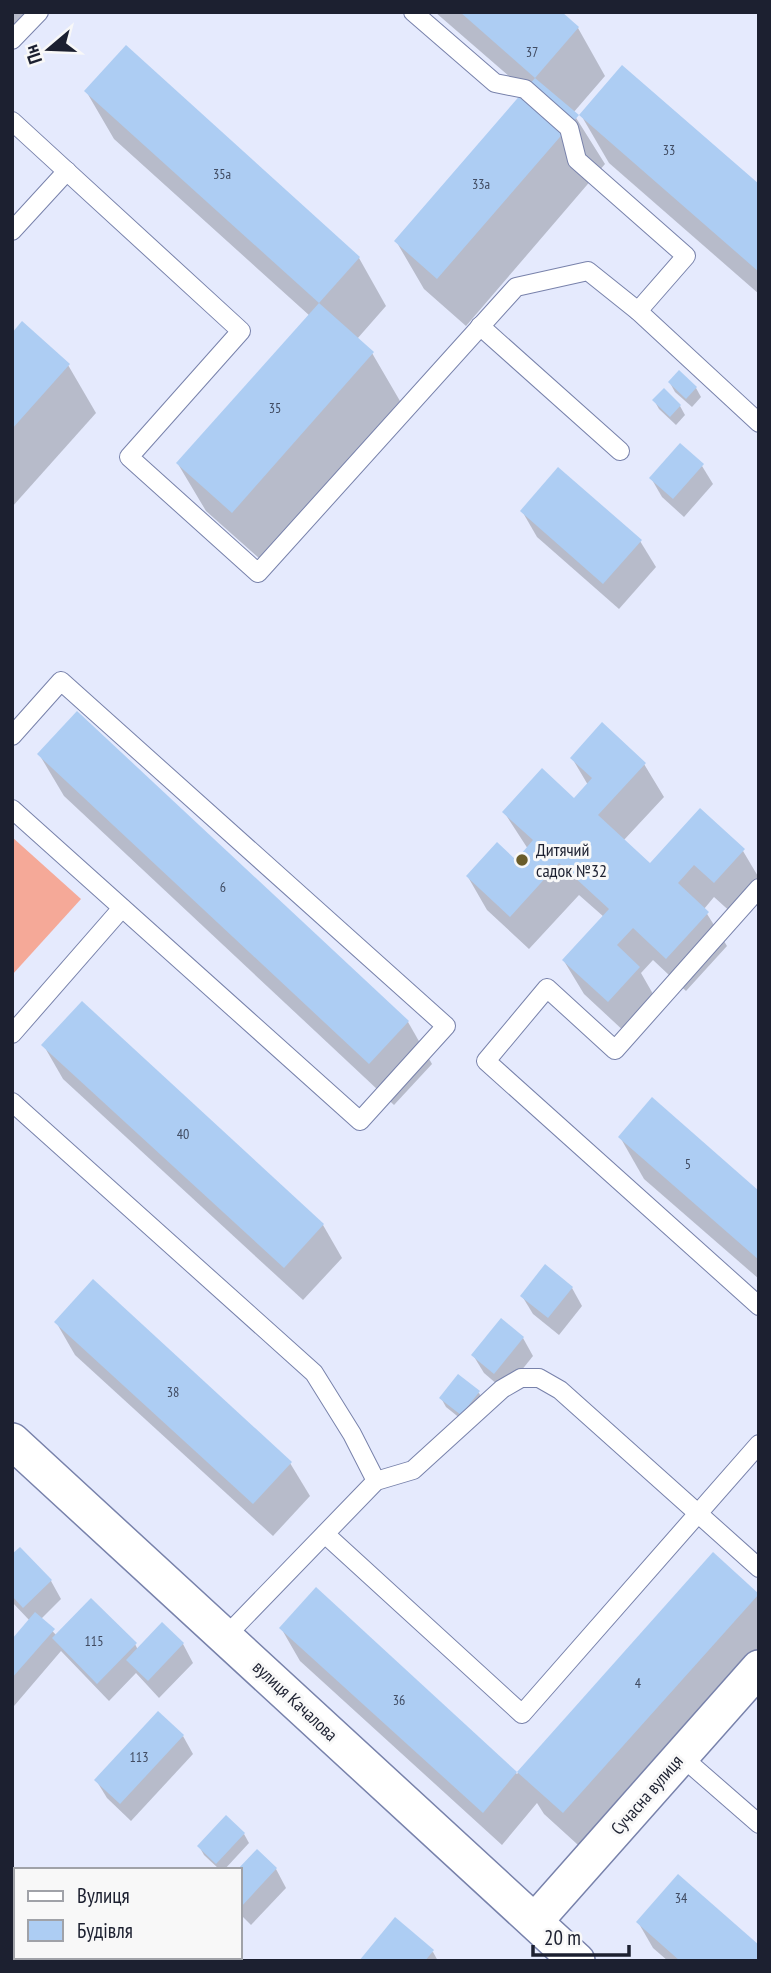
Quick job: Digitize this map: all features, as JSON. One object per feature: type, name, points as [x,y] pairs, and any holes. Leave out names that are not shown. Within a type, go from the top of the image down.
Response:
[{"type":"street","name":"вулиця Качалова","points":[[12,1441],[577,1961]]},
{"type":"street","name":"Сучасна вулиця","points":[[535,1922],[759,1668]]},
{"type":"lane","points":[[12,40],[39,12]]},
{"type":"lane","points":[[413,12],[495,83],[525,89],[569,128],[577,160],[686,256],[638,311]]},
{"type":"lane","points":[[12,121],[241,331],[129,457],[258,573],[516,287],[588,271],[638,311],[759,423]]},
{"type":"lane","points":[[12,231],[67,171]]},
{"type":"lane","points":[[480,326],[620,451]]},
{"type":"lane","points":[[12,736],[61,681],[446,1026],[360,1121],[12,809]]},
{"type":"lane","points":[[759,888],[614,1050],[547,988],[486,1061],[759,1306]]},
{"type":"lane","points":[[12,1034],[122,908]]},
{"type":"lane","points":[[12,1102],[314,1373],[352,1434],[376,1481]]},
{"type":"lane","points":[[225,1637],[376,1481],[413,1470],[502,1389],[521,1378],[539,1378],[560,1390],[696,1514],[759,1567]]},
{"type":"lane","points":[[325,1534],[522,1714],[759,1444]]},
{"type":"lane","points":[[681,1756],[759,1824]]},
{"type":"shaded area","points":[[12,837],[81,899],[12,975]]},
{"type":"building","points":[[460,12],[562,12],[579,27],[535,78]]},
{"type":"building","points":[[126,45],[360,257],[319,303],[84,91]]},
{"type":"building","points":[[622,65],[759,184],[759,272],[579,115]]},
{"type":"building","points":[[535,78],[579,115],[437,279],[394,241]]},
{"type":"building","points":[[319,303],[374,352],[232,513],[176,463]]},
{"type":"building","points":[[22,321],[70,364],[12,429],[12,333]]},
{"type":"building","points":[[679,370],[697,387],[686,399],[668,382]]},
{"type":"building","points":[[664,388],[681,405],[670,417],[652,400]]},
{"type":"building","points":[[680,443],[704,464],[673,499],[649,478]]},
{"type":"building","points":[[558,467],[642,540],[603,584],[520,511]]},
{"type":"building","points":[[77,711],[409,1021],[369,1064],[37,754]]},
{"type":"building","points":[[602,722],[646,763],[598,815],[650,863],[700,808],[745,849],[714,883],[694,865],[678,883],[709,912],[666,959],[633,928],[617,945],[640,967],[608,1002],[562,960],[609,909],[559,863],[510,917],[466,876],[497,842],[516,860],[533,840],[502,812],[542,768],[574,798],[592,778],[570,758]]},
{"type":"building","points":[[82,1001],[324,1224],[284,1268],[41,1045]]},
{"type":"building","points":[[652,1097],[759,1191],[759,1260],[618,1137]]},
{"type":"building","points":[[545,1264],[573,1287],[548,1318],[520,1296]]},
{"type":"building","points":[[93,1279],[292,1462],[253,1504],[54,1322]]},
{"type":"building","points":[[501,1318],[524,1337],[494,1374],[471,1355]]},
{"type":"building","points":[[458,1374],[480,1391],[461,1415],[439,1398]]},
{"type":"building","points":[[20,1547],[52,1580],[23,1608],[12,1596],[12,1554]]},
{"type":"building","points":[[713,1552],[759,1594],[563,1813],[517,1772]]},
{"type":"building","points":[[316,1587],[517,1772],[483,1813],[279,1628]]},
{"type":"building","points":[[91,1598],[137,1643],[97,1684],[52,1638]]},
{"type":"building","points":[[35,1612],[55,1629],[12,1678],[12,1639]]},
{"type":"building","points":[[162,1622],[184,1643],[148,1681],[126,1660]]},
{"type":"building","points":[[158,1711],[184,1735],[120,1804],[94,1780]]},
{"type":"building","points":[[226,1815],[245,1833],[216,1864],[197,1846]]},
{"type":"building","points":[[257,1849],[277,1868],[242,1906],[242,1868],[239,1868]]},
{"type":"building","points":[[678,1874],[759,1945],[759,1961],[680,1961],[636,1922]]},
{"type":"building","points":[[395,1917],[434,1950],[425,1961],[359,1961]]},
{"type":"place","name":"Дитячий садок №32","points":[[522,860]]}]
